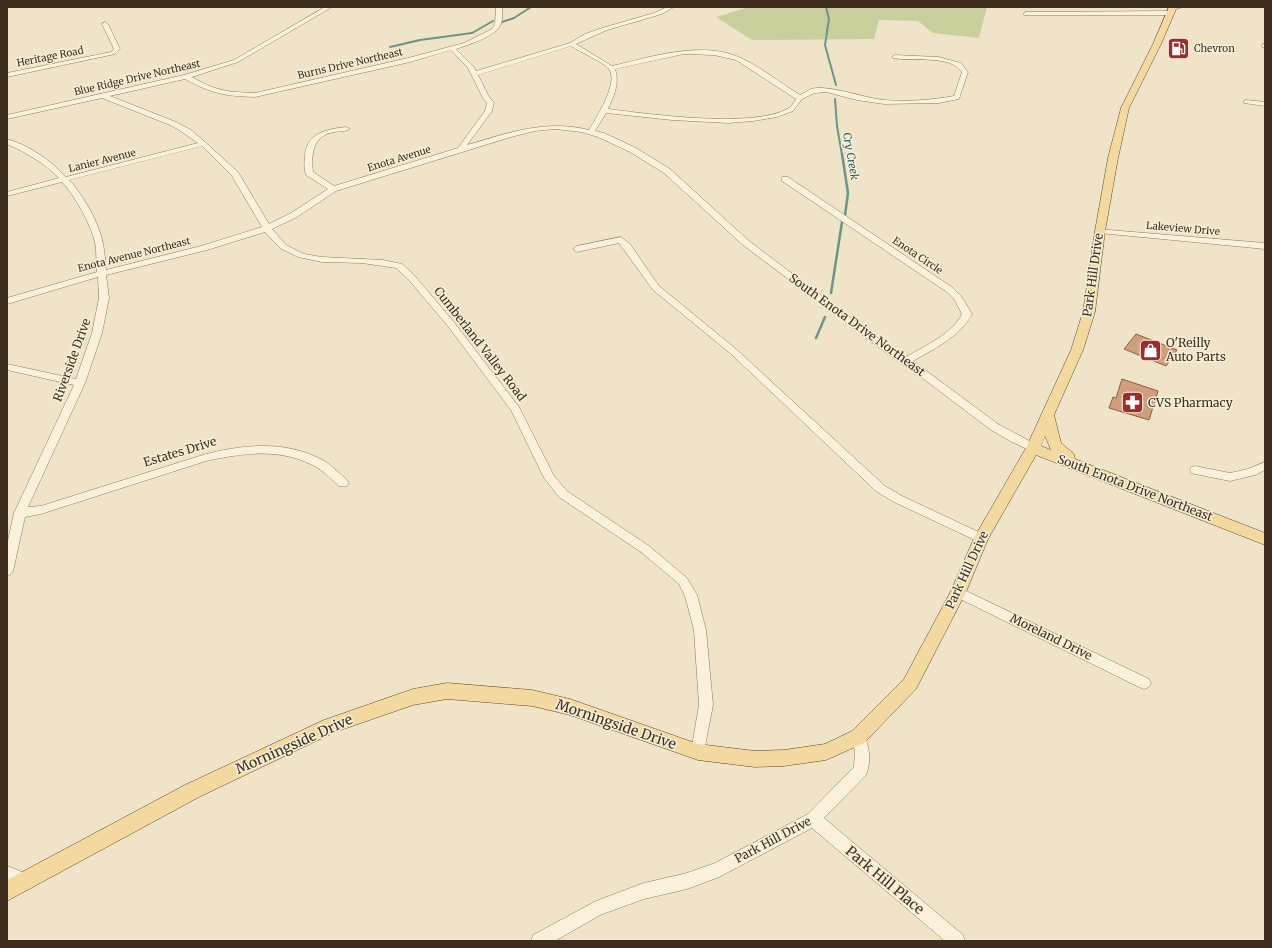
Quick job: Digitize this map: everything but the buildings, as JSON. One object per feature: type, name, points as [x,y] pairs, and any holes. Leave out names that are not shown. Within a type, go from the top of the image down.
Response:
[{"type":"main road","name":"Park Hill Drive","points":[[858,737],[910,684],[958,592],[981,538],[1033,448],[1077,350],[1089,312],[1100,231],[1113,158],[1125,108],[1174,9]]},
{"type":"main road","points":[[1048,416],[1051,430],[1050,436],[1053,443],[1067,457],[1089,469]]},
{"type":"main road","name":"South Enota Drive Northeast","points":[[1033,448],[1265,539]]},
{"type":"main road","name":"Morningside Drive","points":[[7,891],[192,791],[330,726],[413,697],[447,692],[532,698],[570,706],[698,752],[755,759],[784,758],[826,752],[858,737]]},
{"type":"street","name":"Blue Ridge Drive Northeast","points":[[7,117],[186,77],[236,61],[329,7]]},
{"type":"street","name":"Burns Drive Northeast","points":[[186,77],[208,89],[217,92],[243,96],[255,95],[453,49],[476,41],[494,30],[498,24],[499,7]]},
{"type":"street","points":[[474,74],[572,44],[586,36],[661,12],[671,7]]},
{"type":"street","points":[[1026,14],[1174,9]]},
{"type":"street","name":"Heritage Road","points":[[7,75],[112,53],[117,49],[106,24]]},
{"type":"street","points":[[572,44],[611,68],[614,78],[604,111],[591,132]]},
{"type":"street","points":[[453,49],[471,67],[491,105],[461,149]]},
{"type":"street","points":[[611,68],[684,52],[714,53],[738,59],[800,98]]},
{"type":"street","points":[[604,111],[656,117],[744,120],[774,117],[793,110],[800,98],[813,92],[826,90],[857,98],[884,102],[940,101],[957,98],[965,72],[959,64],[938,59],[895,57]]},
{"type":"street","points":[[953,62],[968,59]]},
{"type":"street","name":"Cumberland Valley Road","points":[[103,96],[183,129],[203,144],[235,174],[266,229],[282,245],[292,252],[303,257],[394,264],[399,266],[411,278],[450,323],[515,409],[550,478],[563,494],[645,549],[683,581],[691,595],[700,630],[706,705],[698,752]]},
{"type":"street","points":[[1246,102],[1265,104]]},
{"type":"street","name":"South Enota Drive Northeast","points":[[461,149],[534,129],[555,127],[591,132],[633,150],[667,171],[746,243],[888,350],[907,360],[1004,434],[1033,448]]},
{"type":"street","points":[[333,189],[309,173],[307,157],[311,143],[314,139],[337,130],[346,129]]},
{"type":"street","name":"Riverside Drive","points":[[7,142],[30,152],[50,165],[74,190],[94,228],[99,243],[99,257],[103,273],[104,298],[97,333],[80,383],[20,513],[7,570]]},
{"type":"street","name":"Lanier Avenue","points":[[7,194],[203,144]]},
{"type":"street","name":"Enota Avenue","points":[[266,229],[294,215],[333,189],[461,149]]},
{"type":"street","name":"Enota Circle","points":[[785,179],[950,290],[958,298],[967,314],[966,320],[943,339],[907,360]]},
{"type":"street","name":"Enota Avenue Northeast","points":[[7,301],[103,273],[192,251],[266,229]]},
{"type":"street","name":"Lakeview Drive","points":[[1100,231],[1265,246]]},
{"type":"street","points":[[577,249],[621,240],[627,246],[656,288],[732,351],[881,489],[898,499],[981,538]]},
{"type":"street","points":[[7,367],[80,383]]},
{"type":"street","name":"Estates Drive","points":[[20,513],[55,506],[209,456],[253,449],[272,449],[290,452],[310,458],[329,470],[343,483]]},
{"type":"street","points":[[1195,470],[1230,477],[1251,472],[1265,466]]},
{"type":"street","name":"Moreland Drive","points":[[958,592],[1144,682]]},
{"type":"street","name":"Park Hill Drive","points":[[539,941],[596,909],[644,891],[687,881],[718,869],[813,819],[861,770],[862,751],[858,737]]},
{"type":"street","name":"Park Hill Place","points":[[813,819],[957,941]]},
{"type":"street","points":[[7,874],[26,880]]},
{"type":"green space","points":[[749,7],[987,7],[979,38],[933,33],[918,21],[879,20],[874,39],[752,40],[716,17]]},
{"type":"waterway","points":[[502,22],[514,18],[531,7]]},
{"type":"waterway","name":"Cry Creek","points":[[826,7],[829,19],[825,45],[836,85]]},
{"type":"waterway","points":[[390,47],[420,40],[472,33],[493,21]]},
{"type":"waterway","name":"Cry Creek","points":[[835,99],[837,126],[842,155]]},
{"type":"waterway","name":"Cry Creek","points":[[842,154],[848,193],[845,215]]},
{"type":"waterway","name":"Cry Creek","points":[[831,293],[842,222]]},
{"type":"waterway","name":"Cry Creek","points":[[816,338],[825,317]]},
{"type":"place","name":"Chevron","points":[[1178,48]]},
{"type":"place","name":"O'Reilly Auto Parts","points":[[1151,350]]},
{"type":"place","name":"CVS Pharmacy","points":[[1132,403]]}]
